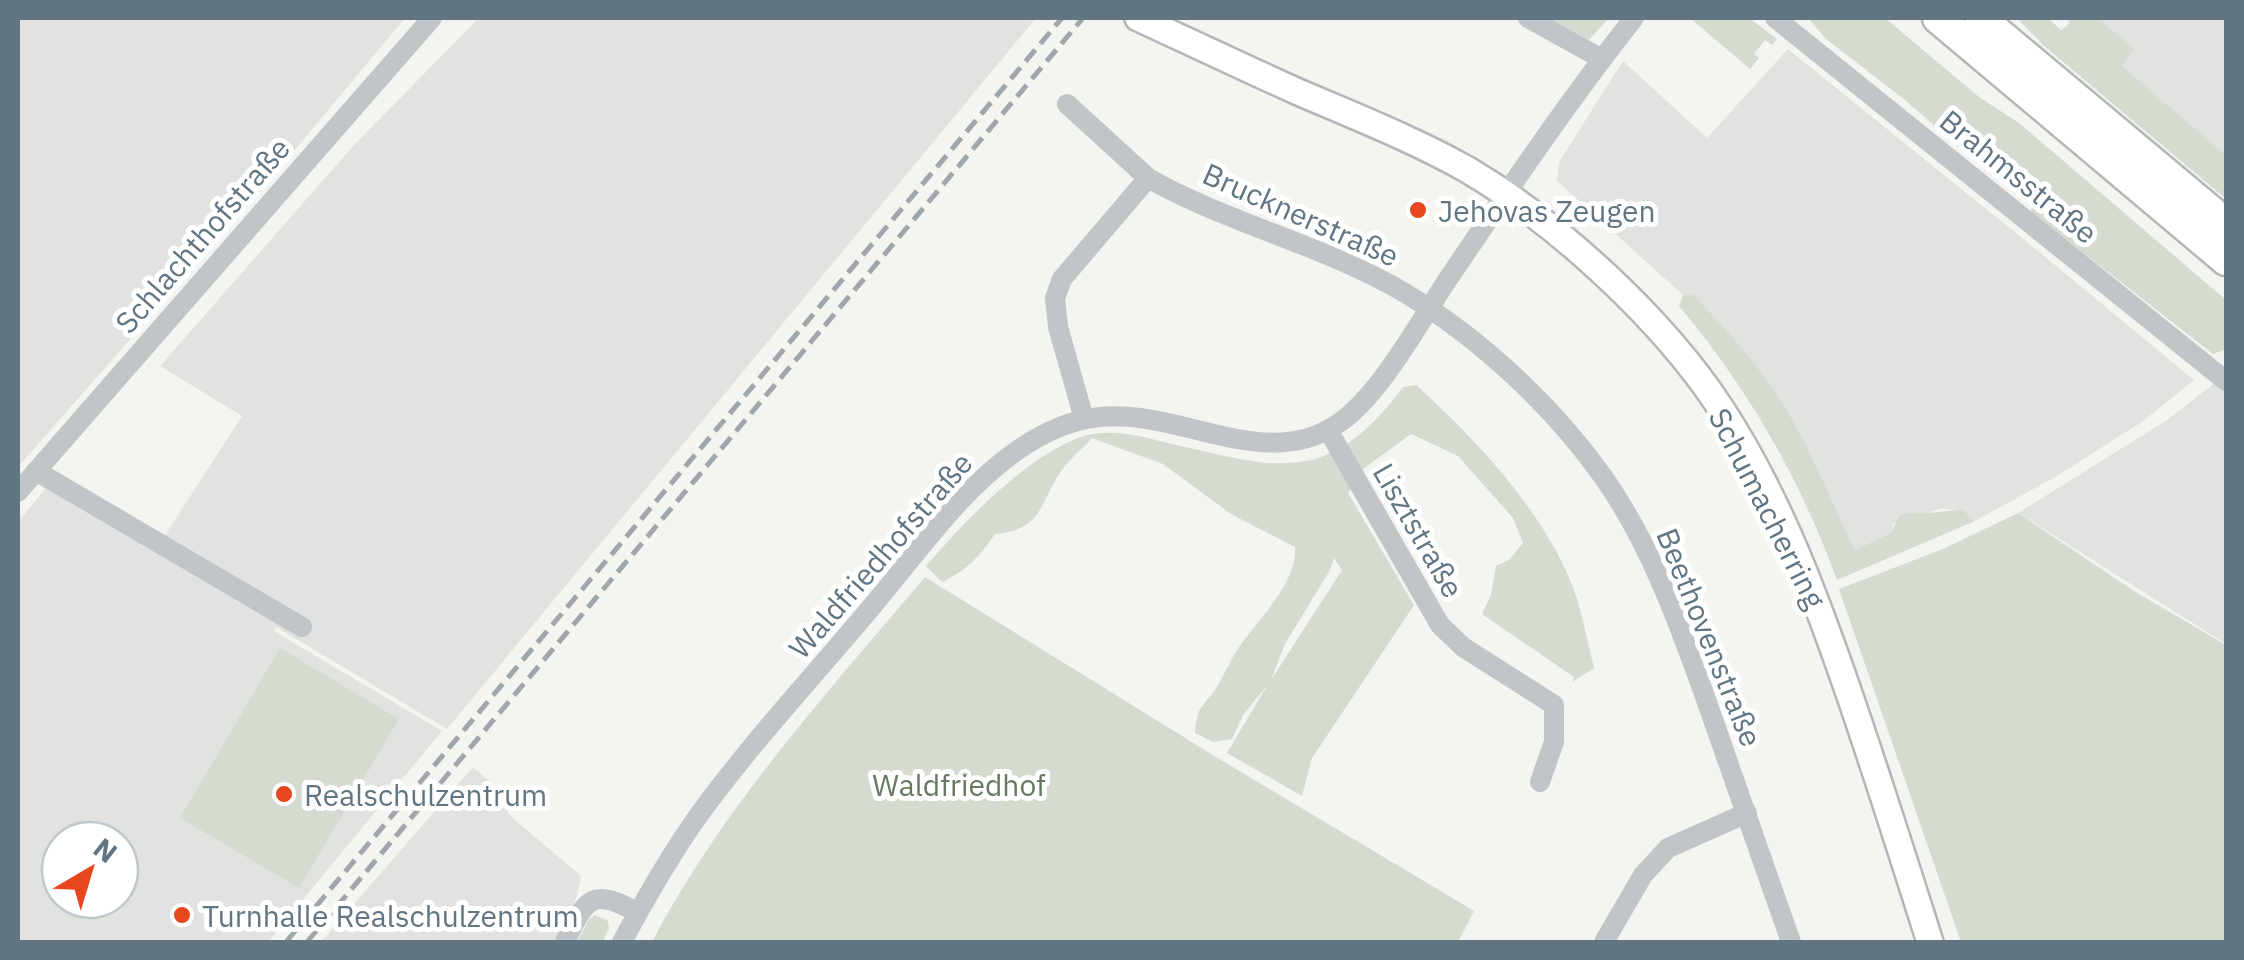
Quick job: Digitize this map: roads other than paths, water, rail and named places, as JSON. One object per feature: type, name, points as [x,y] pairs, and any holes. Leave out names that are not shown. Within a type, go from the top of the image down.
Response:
[{"type":"highway","points":[[1938,18],[2226,260]]},
{"type":"highway","points":[[1980,18],[2226,224]]},
{"type":"main road","name":"Schumacherring","points":[[1138,18],[1467,170],[1507,196],[1646,316],[1720,406],[1780,518],[1823,618],[1930,942]]},
{"type":"street","name":"Schlachthofstraße","points":[[18,492],[432,18]]},
{"type":"street","points":[[1528,18],[1602,59]]},
{"type":"street","name":"Waldfriedhofstraße","points":[[622,942],[715,794],[960,504],[1017,451],[1058,428],[1084,419],[1128,416],[1262,443],[1293,443],[1328,430],[1356,409],[1634,18]]},
{"type":"street","name":"Brahmsstraße","points":[[1775,18],[2226,381]]},
{"type":"street","name":"Brucknerstraße","points":[[1067,104],[1148,178],[1385,282],[1428,308]]},
{"type":"street","points":[[1084,419],[1055,311],[1058,287],[1148,178]]},
{"type":"street","name":"Beethovenstraße","points":[[1428,308],[1540,401],[1606,480],[1630,521],[1675,616],[1791,942]]},
{"type":"street","name":"Lisztstraße","points":[[1328,430],[1440,626],[1463,647],[1554,704],[1554,742],[1540,782]]},
{"type":"street","points":[[36,471],[302,626]]},
{"type":"street","points":[[1604,942],[1643,874],[1668,848],[1746,814]]},
{"type":"street","points":[[564,942],[583,906],[597,897],[614,899],[638,912]]},
{"type":"railway","points":[[286,942],[1062,18]]},
{"type":"railway","points":[[307,942],[1083,18]]},
{"type":"place","name":"Jehovas Zeugen","points":[[1418,210]]},
{"type":"place","name":"Realschulzentrum","points":[[284,794]]},
{"type":"place","name":"Turnhalle Realschulzentrum","points":[[182,915]]},
{"type":"park label","name":"Waldfriedhof","points":[[959,784]]}]
